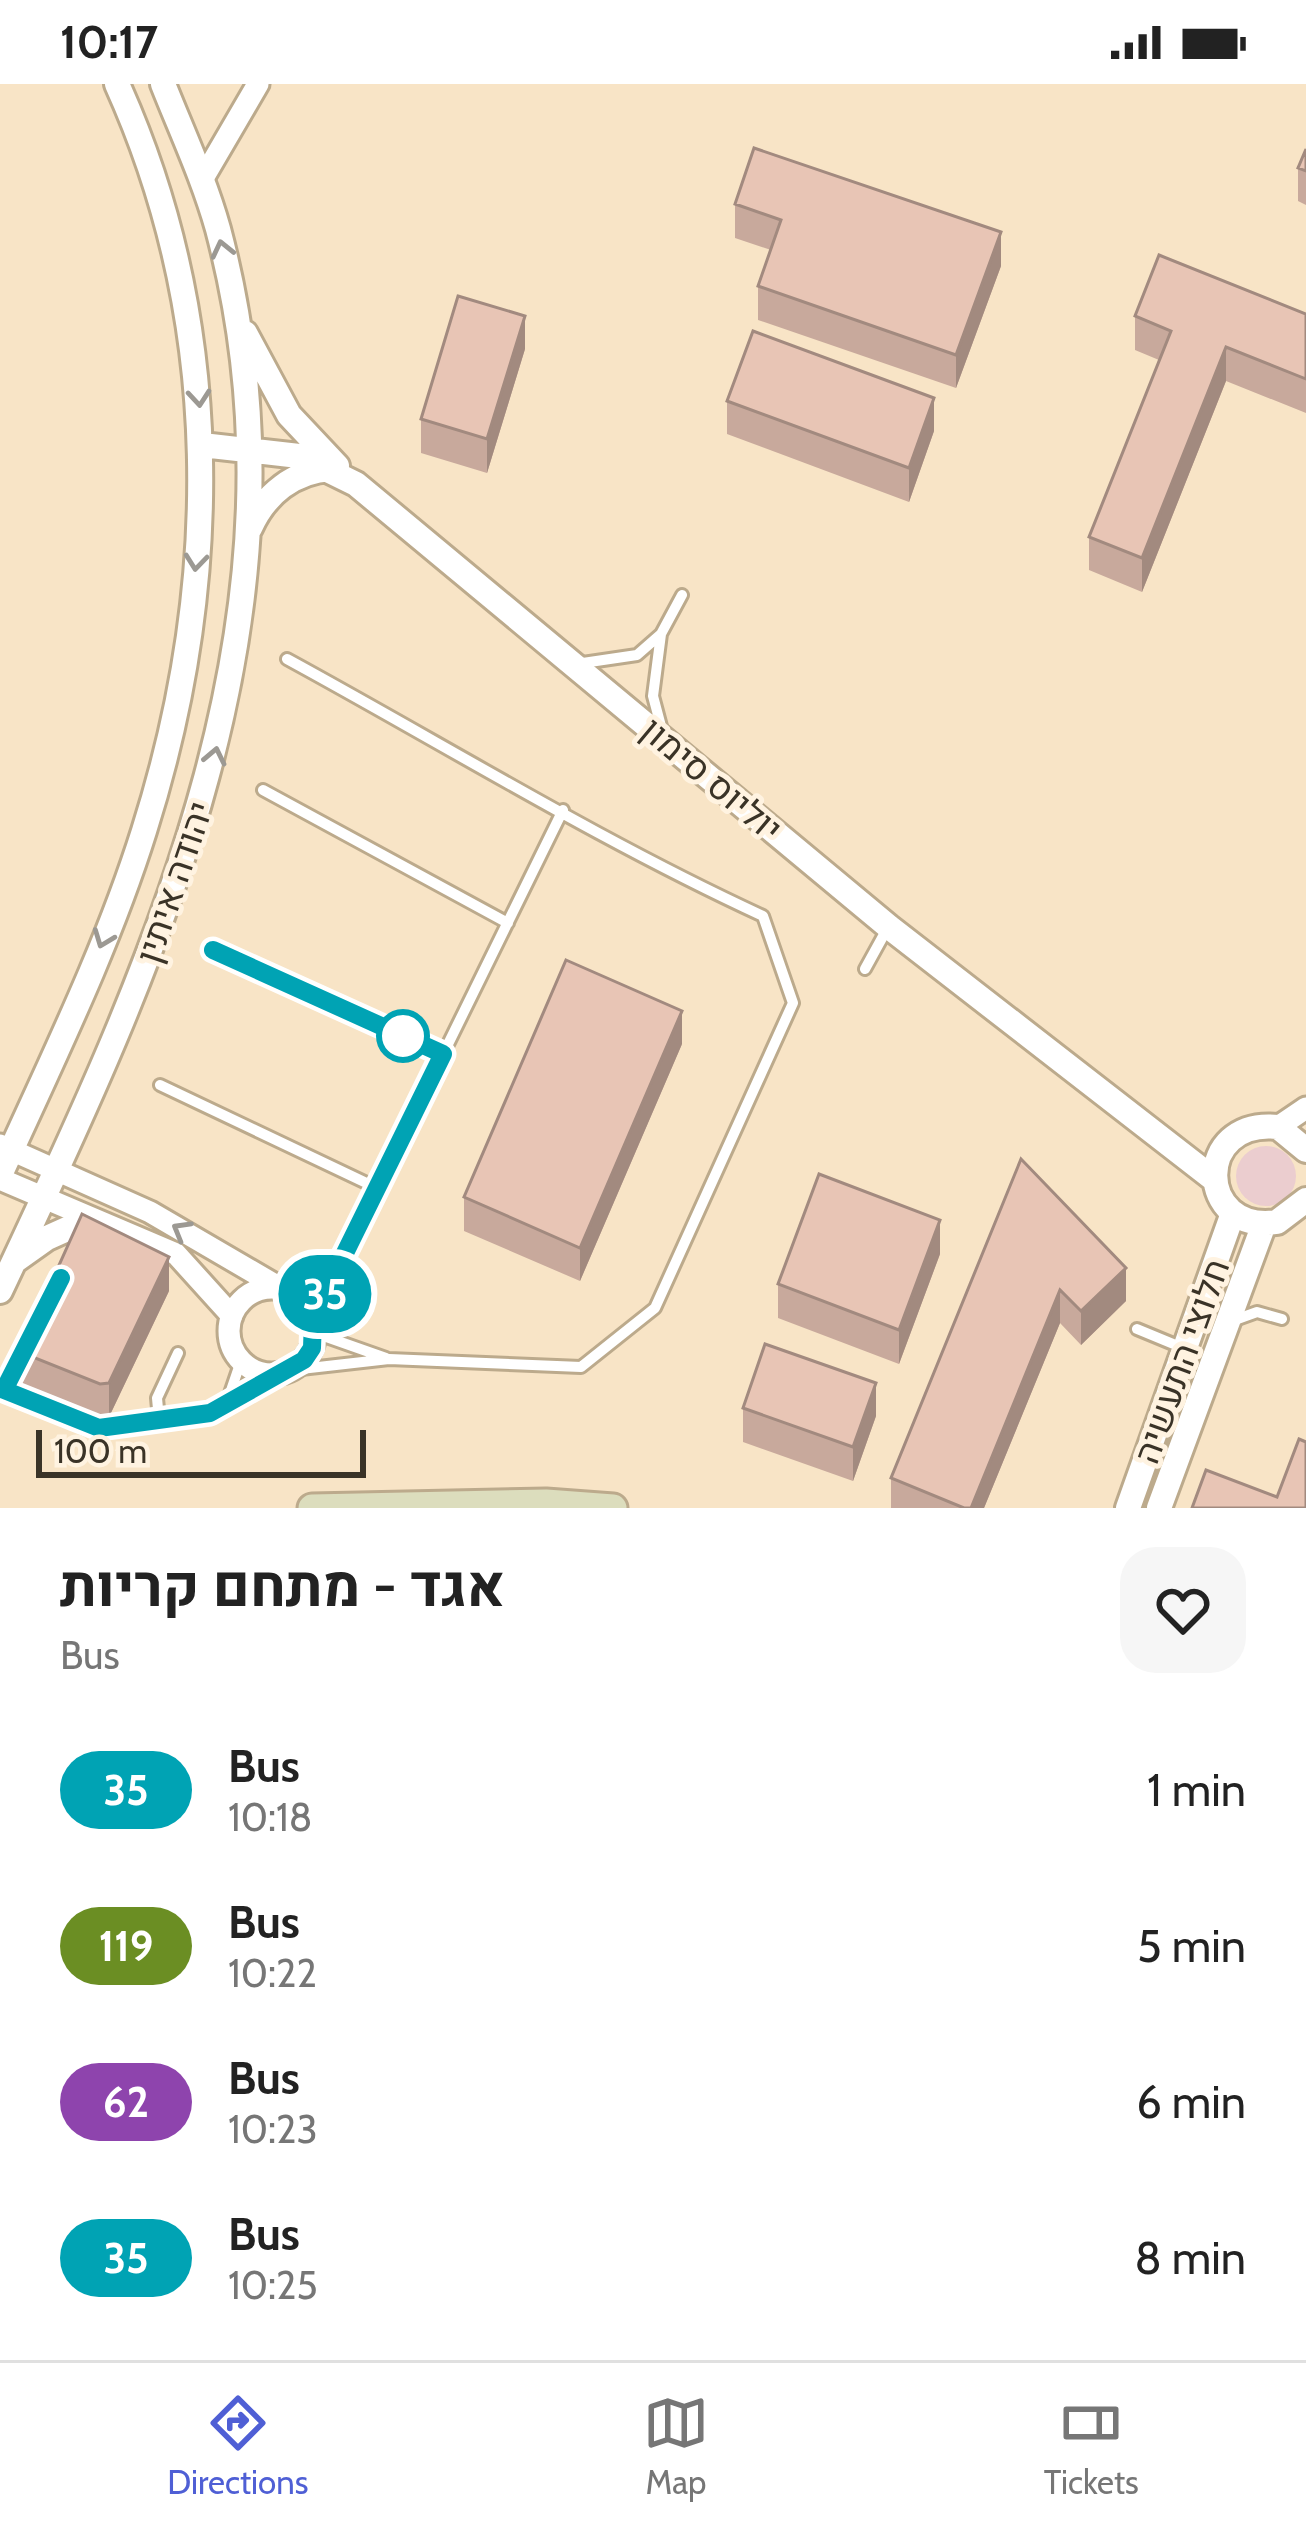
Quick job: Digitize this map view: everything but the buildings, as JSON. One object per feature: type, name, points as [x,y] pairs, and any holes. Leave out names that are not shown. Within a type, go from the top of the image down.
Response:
[{"type":"main road","points":[[312,1508],[546,1503],[613,1508]]},
{"type":"street","points":[[163,84],[202,180],[234,305],[251,447]]},
{"type":"street","points":[[202,180],[258,84]]},
{"type":"street","points":[[116,88],[158,188],[183,277],[202,445]]},
{"type":"street","points":[[234,305],[289,415],[356,484]]},
{"type":"street","name":"יוליוס סימון","points":[[202,445],[299,456],[356,484],[889,927],[1215,1180]]},
{"type":"street","name":"יהודה איתין","points":[[0,1177],[6,1147],[112,916],[167,751],[197,550],[202,445]]},
{"type":"street","name":"יהודה איתין","points":[[0,1291],[120,1030],[186,861],[228,689],[245,554],[251,447]]},
{"type":"street","points":[[245,554],[250,529],[268,496],[306,474],[332,469]]},
{"type":"street","points":[[1306,1108],[1278,1127],[1245,1129],[1231,1138],[1220,1151],[1215,1180],[1233,1213],[1264,1224],[1289,1217],[1306,1200]]},
{"type":"street","points":[[1278,1127],[1306,1150]]},
{"type":"street","points":[[1159,1141],[1190,1145],[1231,1138]]},
{"type":"street","points":[[6,1147],[150,1212],[289,1292],[314,1326],[312,1348],[285,1372],[263,1374],[242,1361],[231,1345],[232,1316],[258,1290],[289,1292]]},
{"type":"street","points":[[0,1177],[87,1220],[176,1254],[232,1316]]},
{"type":"street","name":"חלוצי התעשיה","points":[[1128,1508],[1233,1213]]},
{"type":"street","points":[[14,1262],[46,1238],[87,1220]]},
{"type":"street","name":"חלוצי התעשיה","points":[[1159,1508],[1264,1224]]},
{"type":"lane","points":[[669,743],[652,696],[661,634],[682,595]]},
{"type":"lane","points":[[574,664],[637,655],[661,634]]},
{"type":"lane","points":[[32,1334],[4,1390],[99,1428],[210,1413],[285,1372],[389,1359],[581,1367],[655,1308],[793,1003],[763,916],[644,861],[563,810],[287,658]]},
{"type":"lane","points":[[263,790],[508,923]]},
{"type":"lane","points":[[389,1359],[314,1326],[563,810]]},
{"type":"lane","points":[[865,969],[889,927]]},
{"type":"lane","points":[[213,950],[443,1054]]},
{"type":"lane","points":[[160,1085],[377,1188]]},
{"type":"lane","points":[[289,1292],[344,1256]]},
{"type":"lane","points":[[1224,1333],[1245,1314],[1282,1318]]},
{"type":"lane","points":[[1137,1328],[1186,1349]]},
{"type":"lane","points":[[158,1420],[157,1398],[178,1353]]},
{"type":"lane","points":[[227,1402],[242,1361]]},
{"type":"shaded area","points":[[1266,1146],[1287,1155],[1296,1176],[1287,1197],[1266,1206],[1245,1197],[1236,1176],[1245,1155]]},
{"type":"bus line","name":"35","points":[[61,1278],[4,1390],[99,1428],[210,1413],[292,1370],[312,1348],[313,1318],[443,1054],[213,950]]}]
